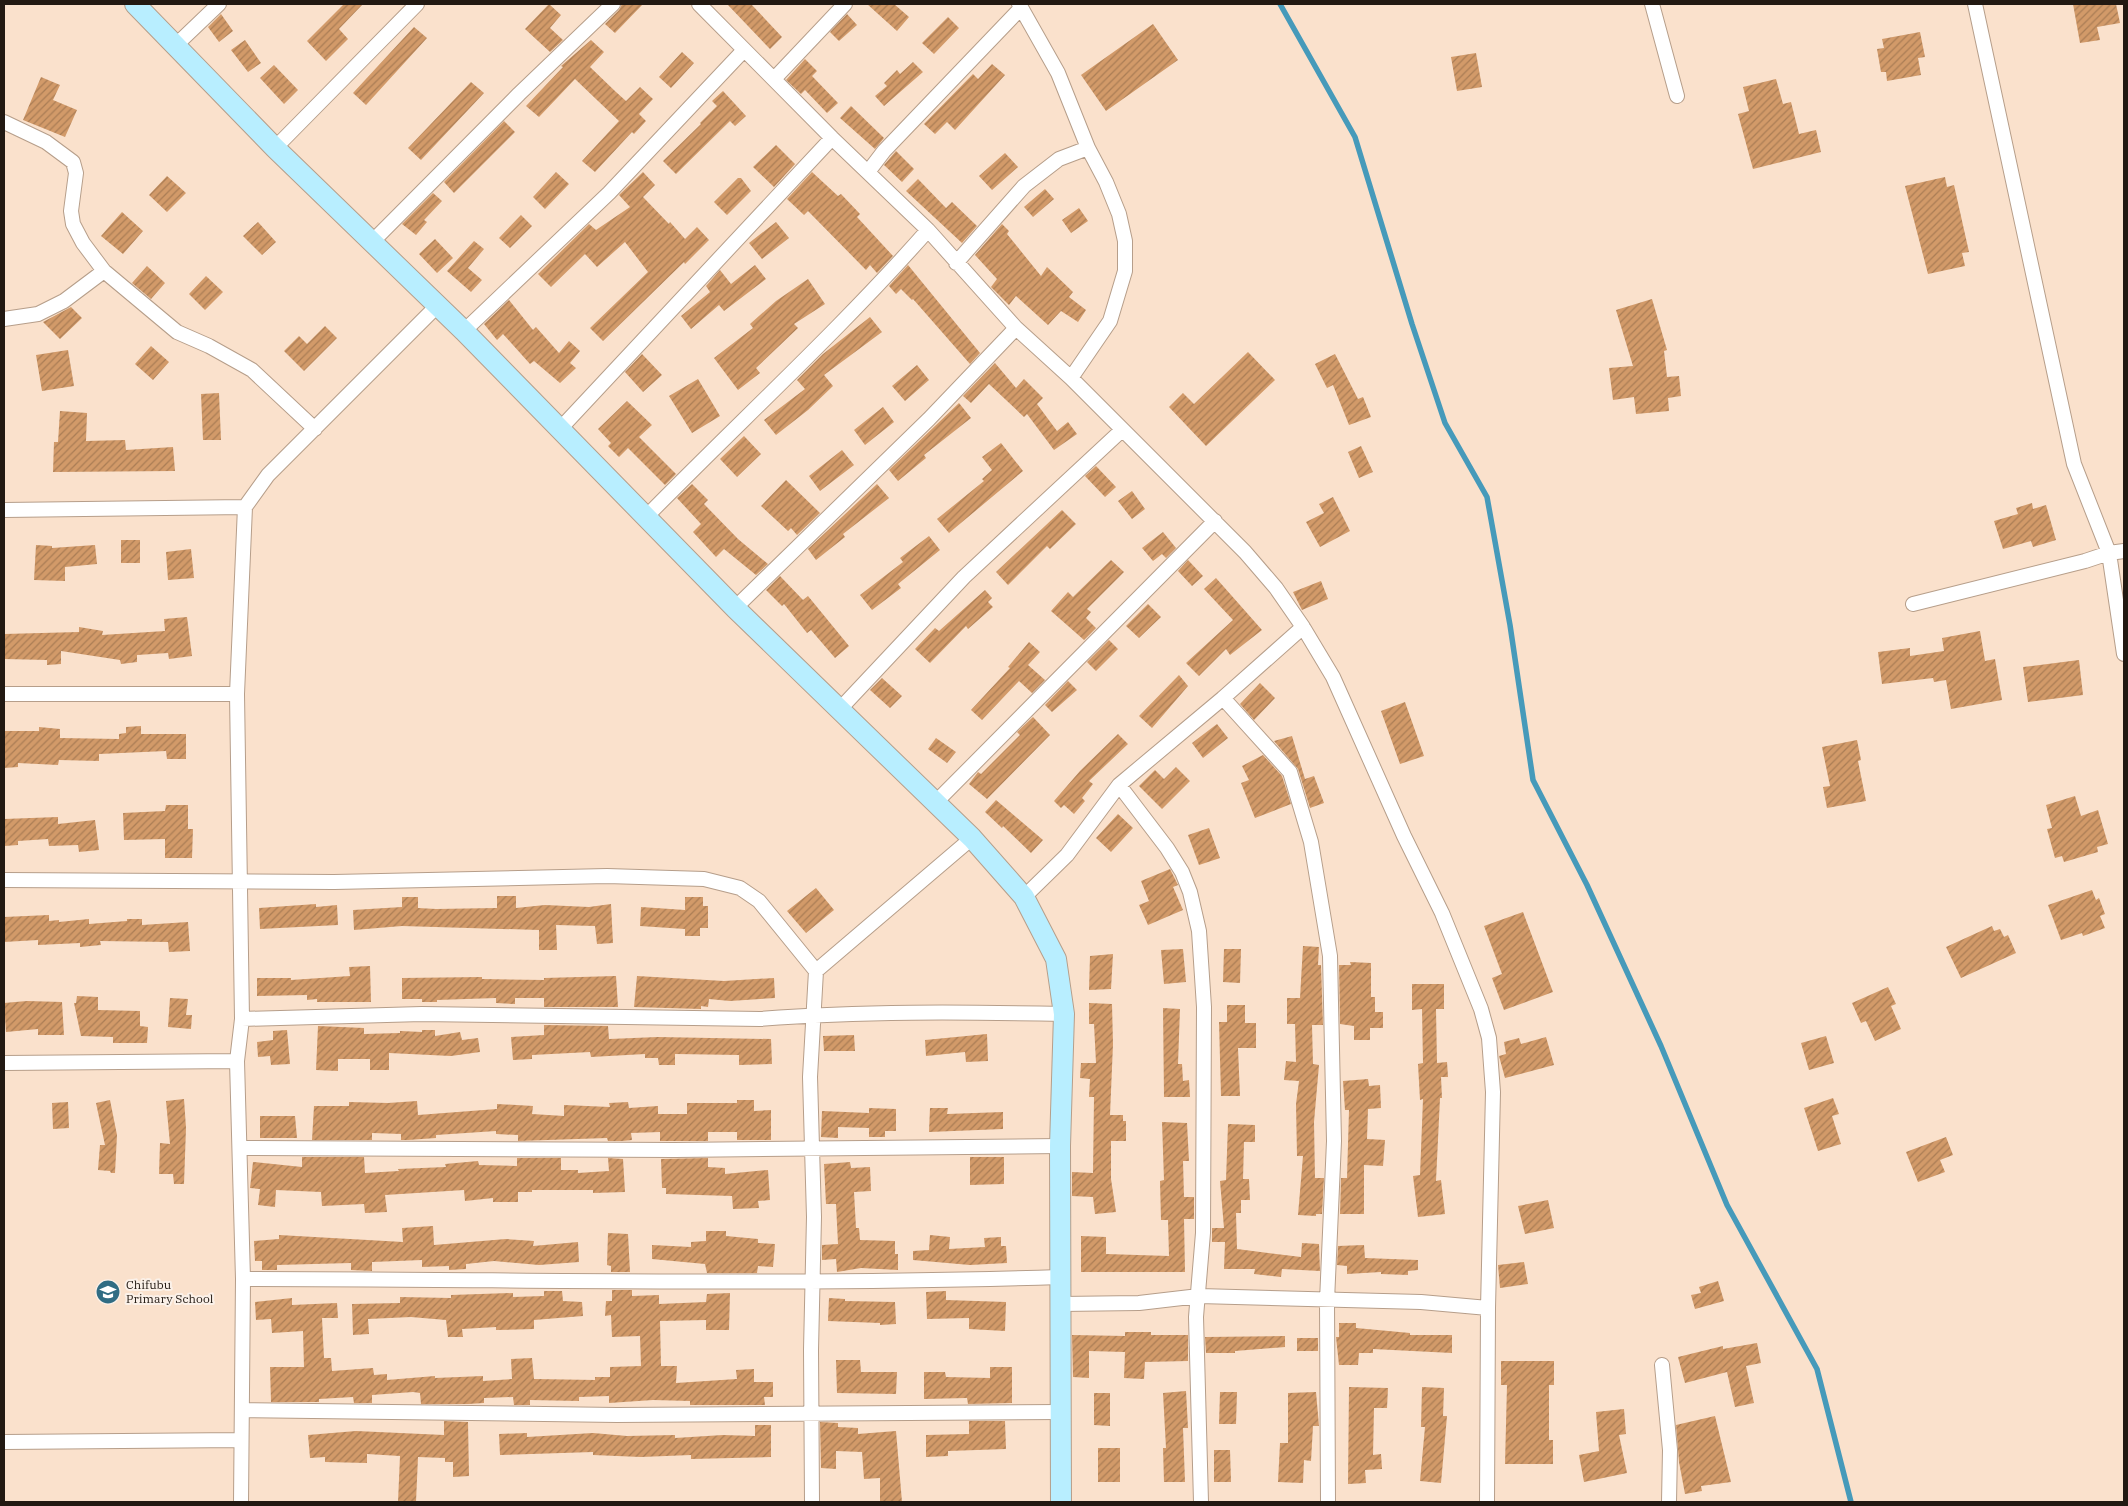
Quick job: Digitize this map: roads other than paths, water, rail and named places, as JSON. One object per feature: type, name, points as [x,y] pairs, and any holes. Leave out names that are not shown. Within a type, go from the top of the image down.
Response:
[{"type":"main road","points":[[134,4],[275,148],[464,331],[735,608],[972,838],[1024,897],[1042,928],[1056,959],[1064,1014],[1060,1146],[1061,1502]]},
{"type":"street","points":[[176,46],[219,4]]},
{"type":"street","points":[[275,148],[417,4]]},
{"type":"street","points":[[372,242],[519,94],[613,4]]},
{"type":"street","points":[[699,4],[832,138],[928,230],[1016,328],[1071,378],[1215,521],[1276,588],[1333,677],[1404,836],[1442,913],[1481,1009],[1489,1038],[1493,1092],[1488,1308],[1487,1502]]},
{"type":"street","points":[[774,79],[845,4]]},
{"type":"street","points":[[1652,4],[1677,96]]},
{"type":"street","points":[[1975,4],[2074,464],[2109,553],[2124,654]]},
{"type":"street","points":[[868,172],[884,152],[1020,6],[1058,73],[1088,148],[1106,182],[1119,214],[1125,241],[1125,271],[1110,321],[1071,378]]},
{"type":"street","points":[[464,331],[609,193],[744,50]]},
{"type":"street","points":[[4,122],[46,142],[73,162],[76,173],[71,211],[74,224],[83,243],[104,271],[178,332],[210,346],[252,370],[314,429]]},
{"type":"street","points":[[559,430],[832,138]]},
{"type":"street","points":[[956,263],[1024,186],[1059,159],[1088,148]]},
{"type":"street","points":[[645,518],[833,332],[928,230]]},
{"type":"street","points":[[4,320],[38,314],[64,301],[104,271]]},
{"type":"street","points":[[241,1502],[240,1440],[243,1279],[241,1148],[237,1061],[242,1019],[237,694],[245,506],[268,475],[437,306]]},
{"type":"street","points":[[735,608],[929,419],[1016,328]]},
{"type":"street","points":[[839,710],[964,577],[1122,430]]},
{"type":"street","points":[[4,510],[245,506]]},
{"type":"street","points":[[936,802],[1215,521]]},
{"type":"street","points":[[1913,604],[2086,561],[2109,553],[2124,551]]},
{"type":"street","points":[[1024,897],[1067,855],[1119,785],[1303,628]]},
{"type":"street","points":[[4,694],[237,694]]},
{"type":"street","points":[[1223,698],[1290,772],[1311,842],[1330,956],[1334,1141],[1327,1301],[1328,1502]]},
{"type":"street","points":[[1119,785],[1167,848],[1182,872],[1190,892],[1199,931],[1203,970],[1204,1015],[1203,1234],[1196,1317],[1201,1502]]},
{"type":"street","points":[[816,971],[972,838]]},
{"type":"street","points":[[4,880],[334,882],[607,876],[704,879],[740,888],[759,901],[816,971],[810,1077],[813,1149],[812,1502]]},
{"type":"street","points":[[242,1019],[441,1014],[760,1019],[813,1015],[945,1012],[1064,1014]]},
{"type":"street","points":[[4,1063],[237,1061]]},
{"type":"street","points":[[241,1148],[813,1149],[1060,1146]]},
{"type":"street","points":[[243,1279],[813,1282],[1060,1277]]},
{"type":"street","points":[[1061,1304],[1139,1303],[1199,1296],[1327,1301],[1421,1302],[1488,1308]]},
{"type":"street","points":[[1662,1365],[1670,1450],[1669,1502]]},
{"type":"street","points":[[242,1410],[617,1415],[811,1412],[1062,1412]]},
{"type":"street","points":[[4,1442],[240,1440]]},
{"type":"waterway","points":[[1280,4],[1355,137],[1412,324],[1445,423],[1487,497],[1510,625],[1533,780],[1587,885],[1661,1046],[1727,1205],[1817,1369],[1851,1502]]},
{"type":"place","name":"Chifubu Primary School","points":[[108,1292]]}]
